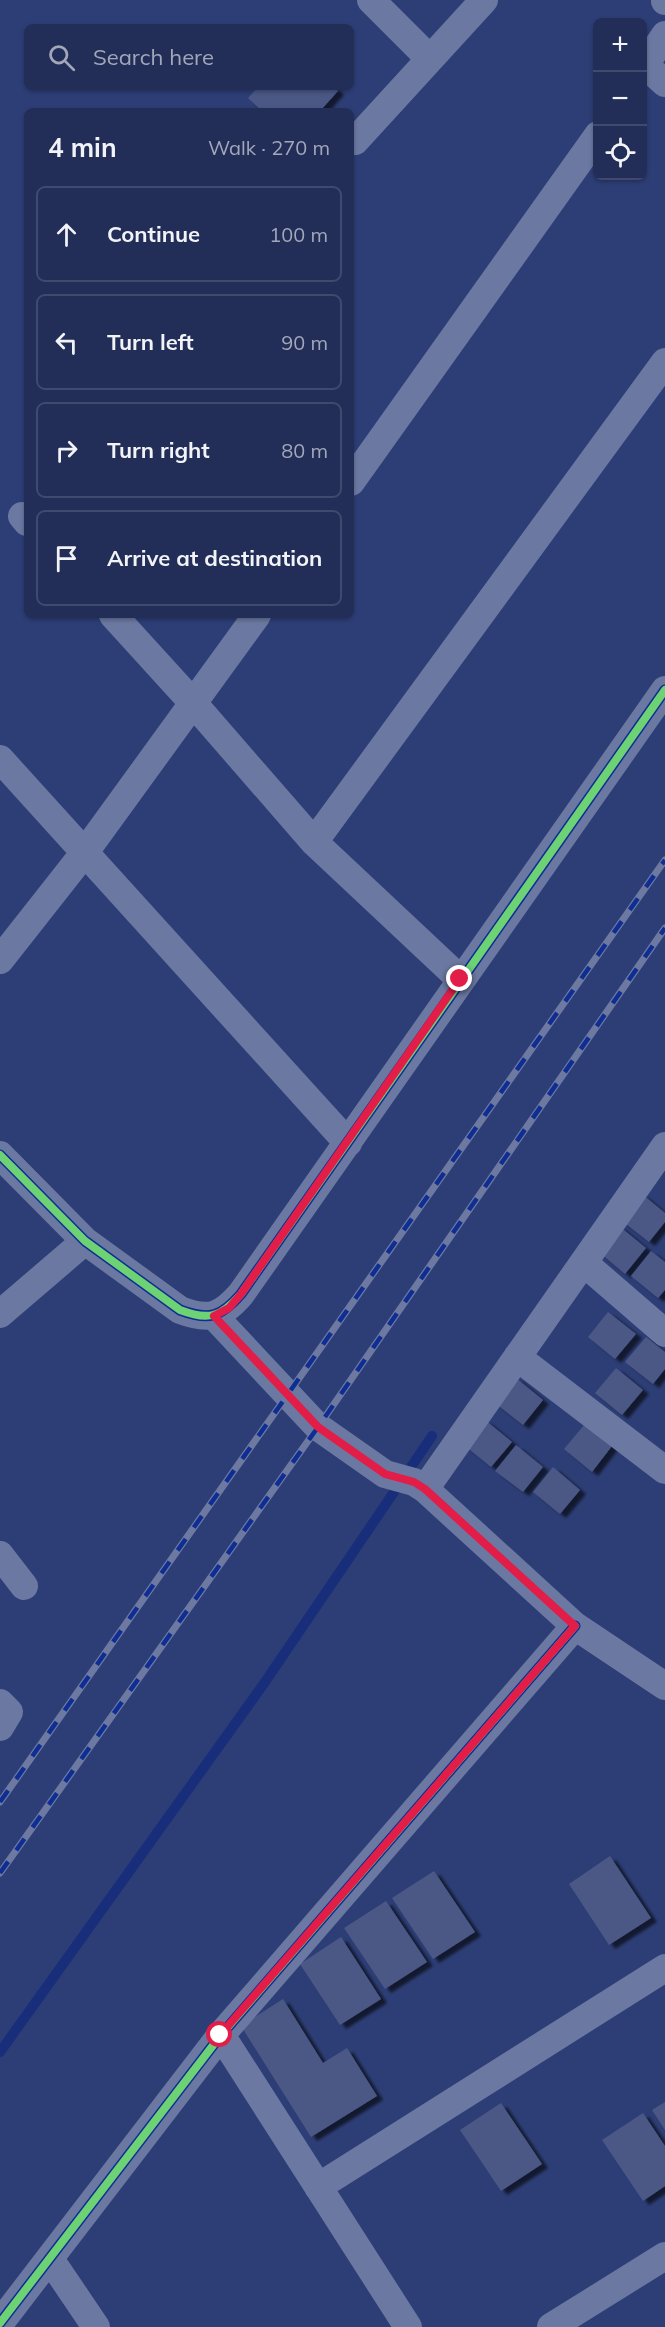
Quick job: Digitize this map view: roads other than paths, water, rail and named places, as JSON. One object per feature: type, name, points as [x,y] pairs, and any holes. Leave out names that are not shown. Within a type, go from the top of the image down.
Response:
[{"type":"street","points":[[371,0],[430,59]]},
{"type":"street","points":[[355,141],[484,0]]},
{"type":"street","points":[[651,72],[665,35]]},
{"type":"street","points":[[354,478],[593,141]]},
{"type":"street","points":[[314,842],[665,362]]},
{"type":"street","points":[[116,618],[314,842],[460,979]]},
{"type":"street","points":[[0,960],[85,852],[255,618]]},
{"type":"street","points":[[0,1155],[85,1241],[180,1310],[196,1316],[214,1316],[229,1308],[348,1143],[460,979],[665,690]]},
{"type":"street","points":[[0,759],[348,1143]]},
{"type":"street","points":[[419,1486],[517,1357],[584,1263],[656,1181],[665,1146]]},
{"type":"street","points":[[0,1314],[85,1241]]},
{"type":"street","points":[[584,1263],[665,1333]]},
{"type":"street","points":[[214,1316],[318,1427],[385,1474],[419,1486],[575,1626],[665,1686]]},
{"type":"street","points":[[517,1357],[665,1470]]},
{"type":"street","points":[[0,1555],[24,1586]]},
{"type":"street","points":[[0,2323],[220,2035],[575,1626]]},
{"type":"street","points":[[318,2187],[665,1968]]},
{"type":"street","points":[[220,2035],[408,2327]]},
{"type":"street","points":[[50,2259],[96,2327]]},
{"type":"street","points":[[551,2327],[661,2268]]},
{"type":"waterway","points":[[0,2052],[265,1682],[432,1436]]},
{"type":"railway","points":[[0,1802],[665,860]]},
{"type":"railway","points":[[0,1873],[318,1427],[665,928]]}]
